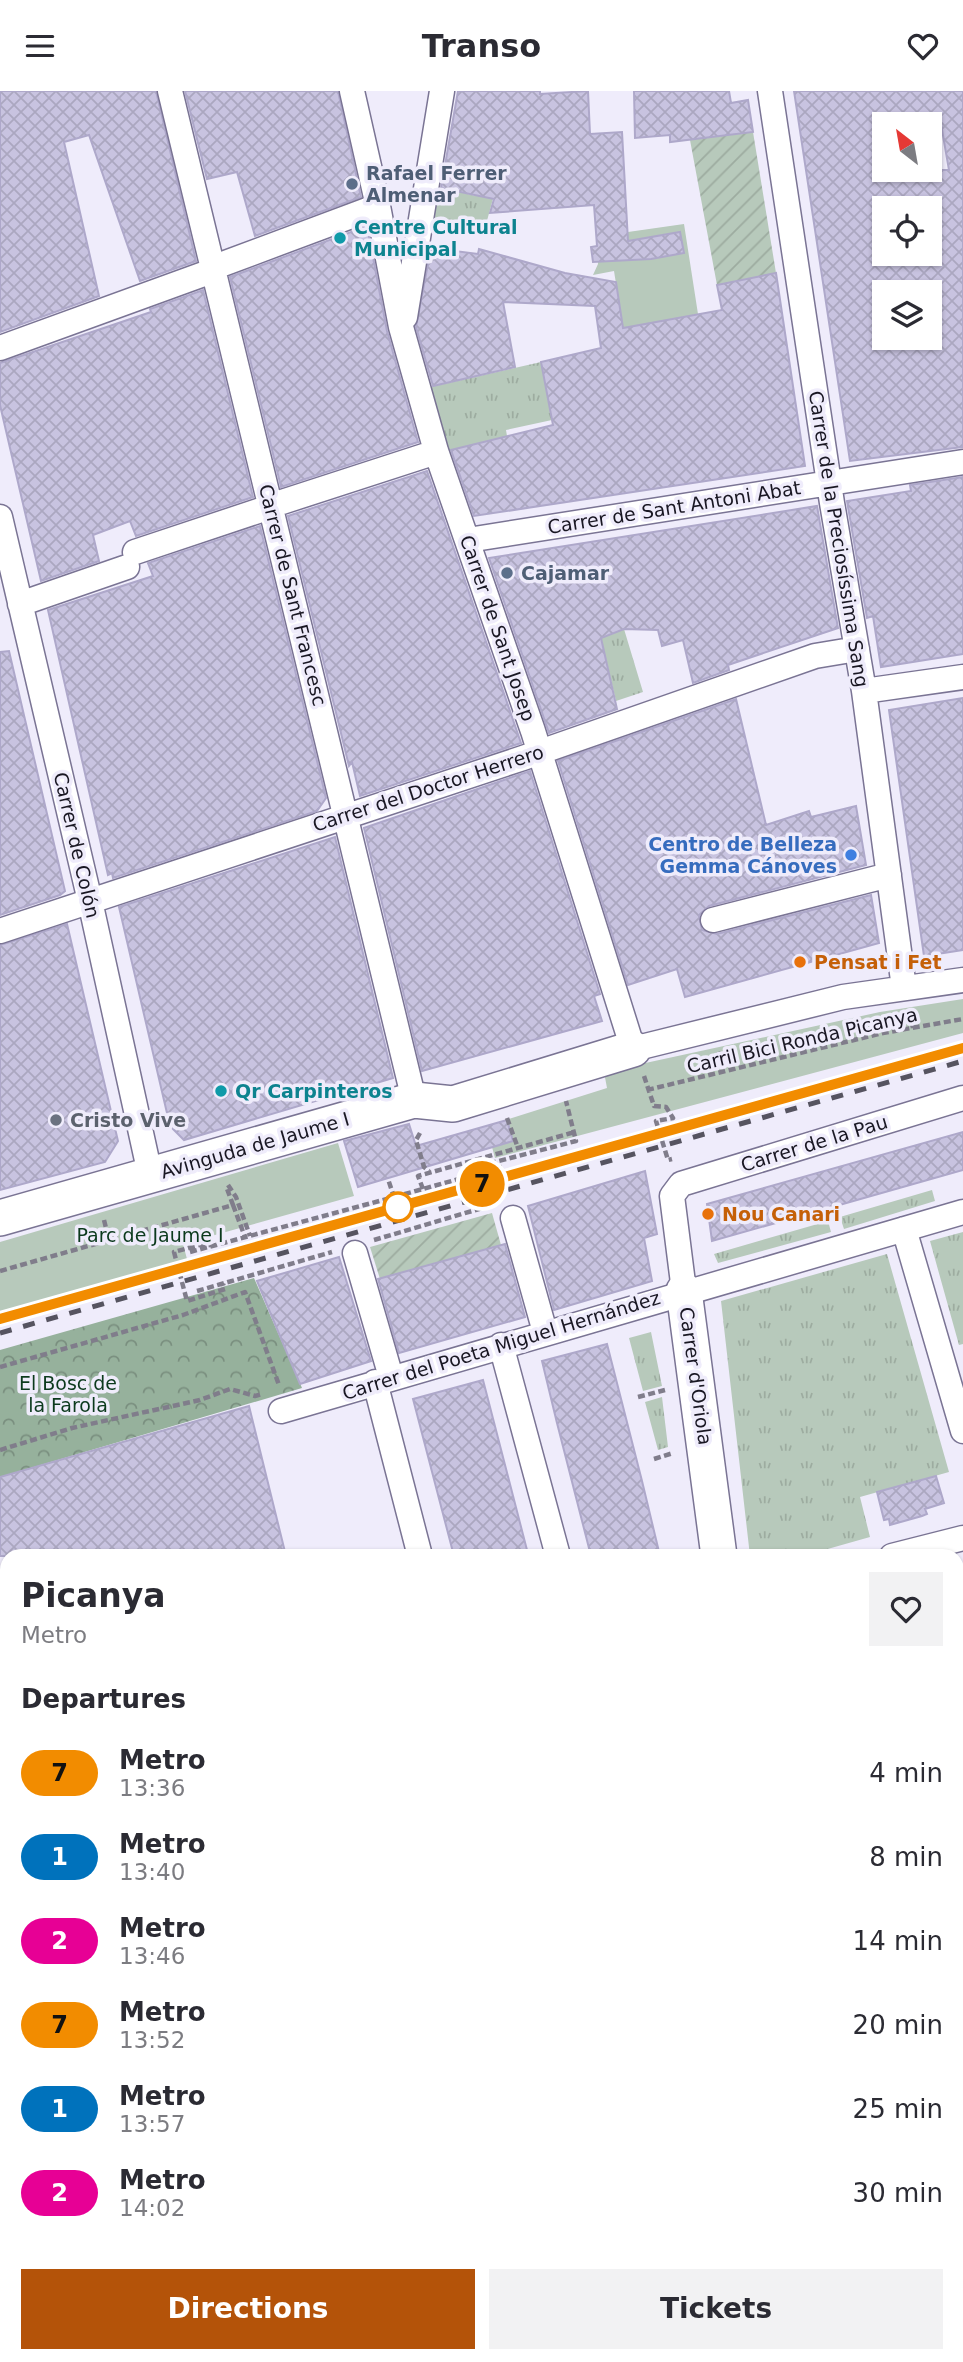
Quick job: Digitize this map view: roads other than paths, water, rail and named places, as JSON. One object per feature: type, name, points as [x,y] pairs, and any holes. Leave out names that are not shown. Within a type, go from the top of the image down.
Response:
[{"type":"street","name":"Carrer de Sant Francesc","points":[[170,91],[418,1115]]},
{"type":"street","name":"Carrer de Sant Josep","points":[[352,91],[378,205],[401,327],[436,451],[539,752],[633,1049]]},
{"type":"street","points":[[401,327],[406,314],[442,91]]},
{"type":"street","name":"Carrer de la Preciosíssima Sang","points":[[770,91],[829,484],[864,691],[904,988]]},
{"type":"street","points":[[0,348],[370,209]]},
{"type":"street","points":[[14,614],[131,560],[271,506],[430,454]]},
{"type":"street","name":"Carrer de Sant Antoni Abat","points":[[468,540],[963,462]]},
{"type":"street","name":"Carrer de Colón","points":[[0,517],[14,614],[90,901],[150,1174]]},
{"type":"street","name":"Carrer del Doctor Herrero","points":[[0,931],[539,752],[815,656],[857,649]]},
{"type":"street","points":[[864,691],[963,677]]},
{"type":"street","points":[[713,921],[889,875]]},
{"type":"street","points":[[633,1049],[843,997],[963,980]]},
{"type":"street","name":"Avinguda de Jaume I","points":[[0,1219],[150,1174],[418,1115],[633,1049]]},
{"type":"street","name":"Carrer de la Pau","points":[[672,1196],[674,1190],[687,1182],[963,1098]]},
{"type":"street","name":"Carrer d'Oriola","points":[[672,1196],[718,1549]]},
{"type":"street","name":"Carrer del Poeta Miguel Hernández","points":[[277,1399],[383,1380],[963,1212]]},
{"type":"street","points":[[513,1218],[545,1332]]},
{"type":"street","points":[[904,1229],[963,1431]]},
{"type":"street","points":[[355,1253],[418,1549]]},
{"type":"street","points":[[501,1345],[556,1549]]},
{"type":"street","points":[[920,1549],[963,1538]]},
{"type":"railway","points":[[0,1319],[963,1048]]},
{"type":"railway","points":[[0,1333],[963,1061]]},
{"type":"metro line","name":"7","points":[[0,1319],[963,1048]]},
{"type":"place","name":"Rafael Ferrer Almenar","points":[[352,184]]},
{"type":"place","name":"Centre Cultural Municipal","points":[[340,238]]},
{"type":"place","name":"Cajamar","points":[[507,573]]},
{"type":"place","name":"Centro de Belleza Gemma Cánoves","points":[[851,855]]},
{"type":"place","name":"Pensat i Fet","points":[[800,962]]},
{"type":"place","name":"Qr Carpinteros","points":[[221,1091]]},
{"type":"place","name":"Cristo Vive","points":[[56,1120]]},
{"type":"place","name":"Nou Canari","points":[[708,1214]]},
{"type":"park label","name":"Parc de Jaume I","points":[[150,1235]]},
{"type":"park label","name":"El Bosc de la Farola","points":[[68,1394]]}]
